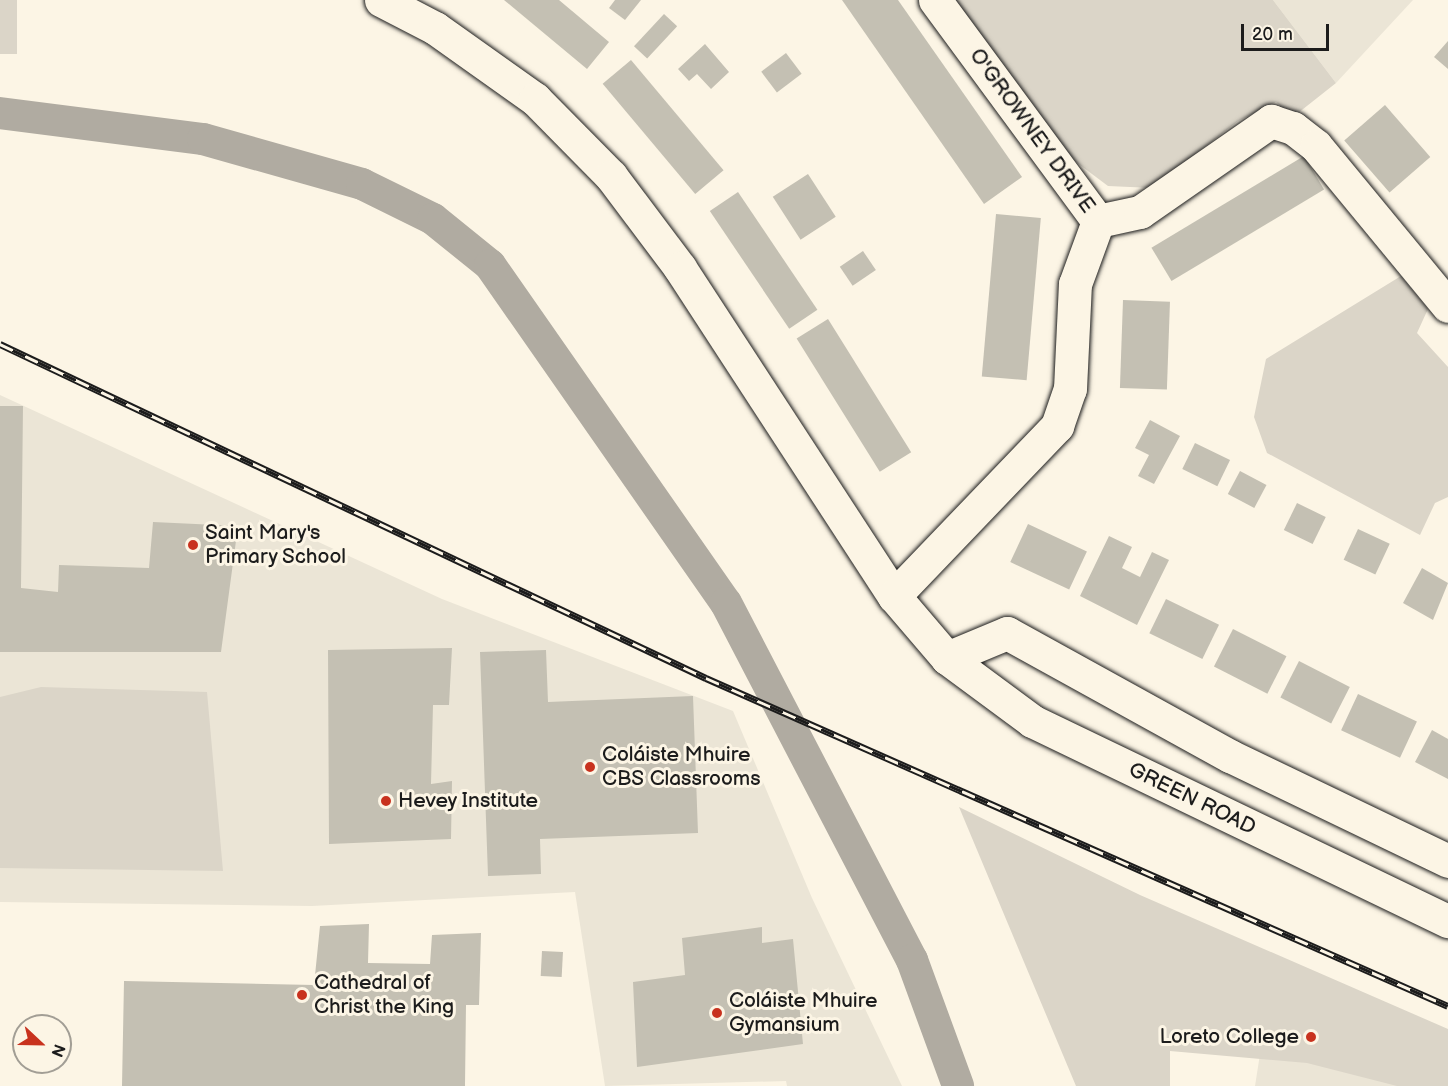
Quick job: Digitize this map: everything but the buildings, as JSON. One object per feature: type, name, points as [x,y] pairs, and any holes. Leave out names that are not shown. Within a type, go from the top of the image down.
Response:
[{"type":"street","name":"GREEN ROAD","points":[[381,0],[435,28],[535,99],[611,176],[680,268],[894,596],[938,648],[1032,721],[1448,921]]},
{"type":"street","name":"O'GROWNEY DRIVE","points":[[894,596],[1058,426],[1070,389],[1076,284],[1098,221],[935,0]]},
{"type":"street","points":[[1098,221],[1140,212],[1270,121],[1293,128],[1316,146],[1448,306]]},
{"type":"street","points":[[938,648],[1007,633],[1230,756],[1448,861]]},
{"type":"shaded area","points":[[0,0],[17,0],[17,54],[0,54]]},
{"type":"shaded area","points":[[953,0],[1273,0],[1336,83],[1293,117],[1276,102],[1238,121],[1152,188],[1108,186],[1068,156]]},
{"type":"shaded area","points":[[1273,0],[1413,0],[1336,83]]},
{"type":"shaded area","points":[[1401,276],[1428,309],[1417,333],[1448,367],[1448,497],[1435,503],[1420,535],[1267,453],[1254,417],[1266,359]]},
{"type":"shaded area","name":"Hevey Institute","points":[[0,395],[442,599],[733,711],[812,898],[902,1086],[787,1086],[786,1081],[605,1086],[575,892],[312,906],[0,902]]},
{"type":"shaded area","points":[[41,687],[207,692],[223,871],[0,868],[0,697]]},
{"type":"shaded area","points":[[959,807],[1140,895],[1448,1029],[1448,1086],[1397,1086],[1307,1063],[1170,1051],[1170,1086],[1076,1086]]},
{"type":"shaded area","name":"Loreto College","points":[[1270,990],[1448,1085],[1448,1086],[1255,1086]]},
{"type":"waterway","points":[[0,113],[203,139],[362,184],[433,219],[490,265],[726,603],[912,960],[958,1086]]},
{"type":"railway","points":[[0,344],[706,678],[1448,1006]]},
{"type":"place","name":"Saint Mary's Primary School","points":[[193,545]]},
{"type":"place","name":"Coláiste Mhuire CBS Classrooms","points":[[590,767]]},
{"type":"place","name":"Hevey Institute","points":[[386,801]]},
{"type":"place","name":"Cathedral of Christ the King","points":[[302,995]]},
{"type":"place","name":"Coláiste Mhuire Gymansium","points":[[717,1013]]},
{"type":"place","name":"Loreto College","points":[[1311,1037]]}]
